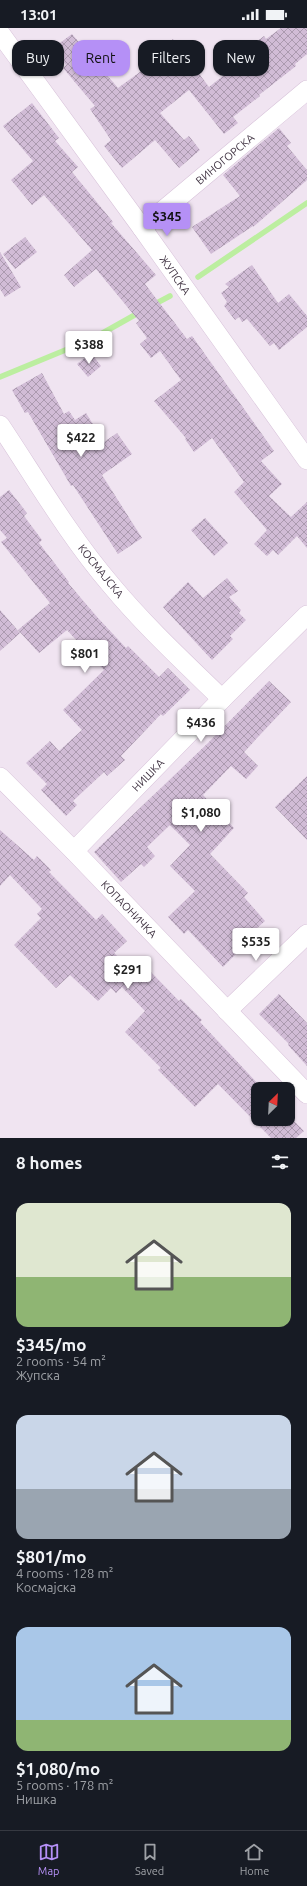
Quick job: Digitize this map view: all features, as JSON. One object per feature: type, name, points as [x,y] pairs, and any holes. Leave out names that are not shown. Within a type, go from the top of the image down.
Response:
[{"type":"street","name":"ЖУПСКА","points":[[3,32],[307,460]]},
{"type":"street","name":"ВИНОГОРСКА","points":[[142,228],[307,90]]},
{"type":"street","name":"КОСМАЈСКА","points":[[0,425],[79,544],[112,586],[180,659],[222,698]]},
{"type":"street","name":"НИШКА","points":[[74,852],[222,698],[307,615]]},
{"type":"street","name":"КОПАОНИЧКА","points":[[0,777],[307,1094]]},
{"type":"street","points":[[227,1011],[307,934]]},
{"type":"building","points":[[281,28],[307,28],[307,54],[295,64],[296,66],[233,117],[238,123],[224,134],[189,90],[160,113],[184,140],[189,136],[200,150],[179,168],[155,140],[122,168],[104,146],[111,140],[90,109],[95,106],[64,69],[66,65],[64,62],[64,40],[72,34],[77,40],[72,40],[72,76],[108,76],[118,88],[138,73],[138,76],[201,76],[209,87],[223,76],[269,76],[269,40],[259,40],[264,36],[266,39]]},
{"type":"building","points":[[32,103],[59,138],[55,141],[78,167],[72,172],[113,222],[111,223],[156,275],[145,284],[187,339],[192,336],[274,451],[261,461],[282,484],[269,496],[291,517],[307,502],[307,548],[297,536],[278,555],[273,550],[267,556],[254,544],[267,530],[234,492],[244,482],[212,438],[194,452],[185,439],[186,438],[154,401],[181,380],[160,351],[151,358],[140,344],[147,338],[136,323],[139,321],[96,269],[74,287],[64,275],[92,250],[44,195],[32,205],[11,180],[33,161],[3,126]]},
{"type":"building","points":[[279,128],[291,143],[287,146],[307,170],[307,180],[253,227],[211,254],[192,227],[240,196],[223,175]]},
{"type":"building","points":[[25,237],[37,252],[15,269],[3,254]]},
{"type":"building","points":[[0,252],[21,287],[5,297],[0,289]]},
{"type":"building","points":[[252,265],[278,303],[289,294],[307,316],[307,327],[279,350],[274,343],[270,346],[247,319],[242,322],[239,317],[235,320],[224,306],[227,302],[221,293],[229,287],[225,284]]},
{"type":"building","points":[[91,353],[101,366],[88,377],[77,364]]},
{"type":"building","points":[[42,373],[64,414],[69,411],[75,420],[86,413],[104,442],[117,433],[132,454],[102,475],[142,538],[118,554],[73,485],[71,486],[28,412],[25,413],[12,390]]},
{"type":"building","points":[[9,490],[27,513],[24,516],[42,540],[39,543],[69,582],[68,583],[98,618],[126,648],[128,646],[159,677],[168,668],[190,690],[163,716],[161,714],[121,756],[125,760],[107,776],[104,772],[73,801],[77,805],[66,816],[41,790],[47,784],[26,763],[50,741],[59,751],[82,730],[63,710],[104,670],[67,630],[39,653],[18,630],[50,603],[1,542],[7,538],[0,530],[0,497]]},
{"type":"building","points":[[205,518],[228,543],[214,556],[191,530]]},
{"type":"building","points":[[227,578],[238,591],[229,597],[241,610],[239,613],[246,620],[230,636],[233,639],[212,660],[163,607],[188,582],[203,598]]},
{"type":"building","points":[[0,610],[20,633],[0,651]]},
{"type":"building","points":[[269,681],[291,702],[244,752],[258,766],[246,779],[231,766],[203,795],[234,828],[210,854],[248,893],[244,897],[265,921],[240,943],[244,946],[223,967],[188,930],[184,934],[168,917],[195,891],[170,866],[190,845],[170,825],[147,847],[155,856],[144,867],[141,864],[121,882],[94,852],[208,743]]},
{"type":"building","points":[[307,776],[307,840],[275,807]]},
{"type":"building","points":[[0,830],[34,860],[37,856],[51,870],[49,872],[96,920],[102,914],[127,941],[114,953],[138,976],[147,968],[179,1001],[181,999],[202,1020],[200,1022],[256,1082],[251,1082],[251,1118],[218,1084],[195,1107],[158,1070],[161,1068],[125,1032],[145,1011],[122,987],[116,993],[111,988],[98,1001],[70,975],[56,988],[14,945],[41,918],[37,914],[42,909],[10,875],[0,886]]},
{"type":"building","points":[[279,994],[307,1023],[307,1066],[288,1045],[289,1044],[259,1014]]},
{"type":"building","points":[[295,1122],[304,1131],[296,1138],[271,1138],[259,1126],[295,1126]]},
{"type":"waterway","points":[[198,277],[307,203]]},
{"type":"waterway","points":[[153,305],[170,296]]},
{"type":"waterway","points":[[0,377],[92,339],[140,312]]}]
